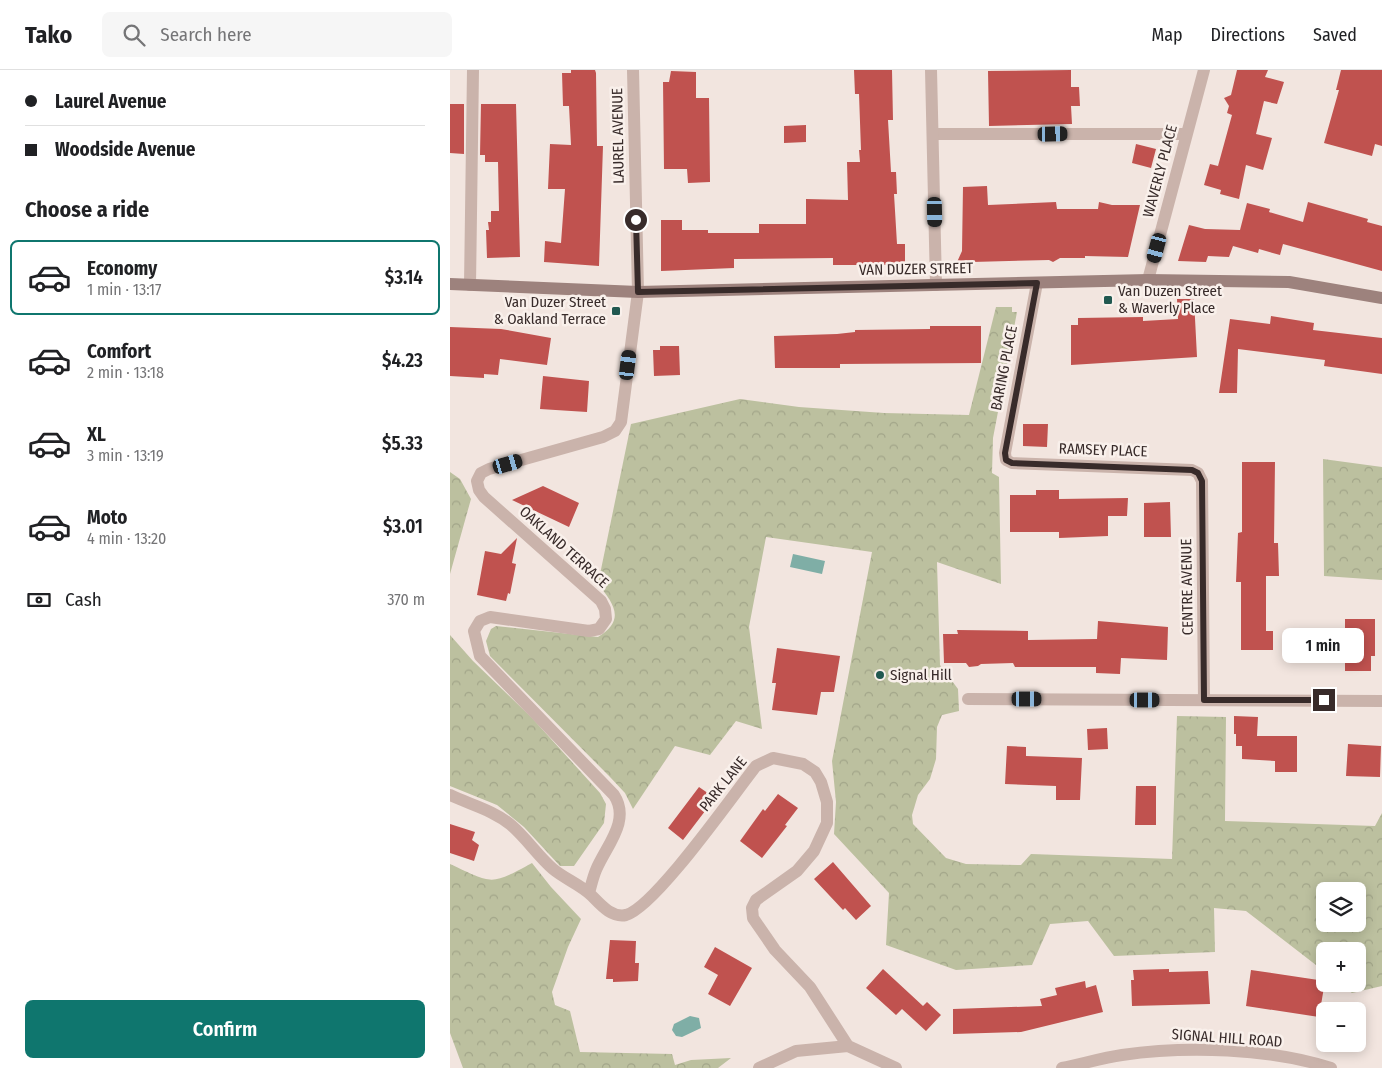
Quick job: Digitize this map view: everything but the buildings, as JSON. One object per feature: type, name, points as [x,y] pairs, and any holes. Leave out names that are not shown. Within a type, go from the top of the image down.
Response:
[{"type":"main road","name":"VAN DUZER STREET","points":[[450,284],[638,292],[1148,280],[1289,282],[1382,298]]},
{"type":"street","points":[[470,285],[473,70]]},
{"type":"street","name":"LAUREL AVENUE","points":[[633,70],[638,292]]},
{"type":"street","points":[[931,70],[936,286]]},
{"type":"street","name":"WAVERLY PLACE","points":[[1148,280],[1204,70]]},
{"type":"street","points":[[933,134],[1186,134]]},
{"type":"street","name":"BARING PLACE","points":[[1006,460],[1005,453],[1037,283]]},
{"type":"street","name":"OAKLAND TERRACE","points":[[590,893],[595,871],[620,818],[620,805],[614,795],[480,656],[474,631],[480,621],[490,617],[589,631],[599,628],[606,619],[605,609],[601,601],[484,497],[479,490],[477,481],[481,473],[488,469],[603,437],[615,431],[621,422],[638,292]]},
{"type":"street","name":"RAMSEY PLACE","points":[[1006,460],[1012,463],[1192,470],[1198,473]]},
{"type":"street","name":"CENTRE AVENUE","points":[[1198,473],[1202,481],[1204,700]]},
{"type":"street","points":[[968,699],[1382,701]]},
{"type":"street","name":"PARK LANE","points":[[450,795],[486,809],[511,825],[546,864],[567,880],[590,893],[600,905],[615,915],[625,915],[644,904],[681,862],[756,766],[773,758],[803,764],[814,772],[821,782],[827,802],[828,823],[814,851],[797,871],[756,900],[752,908],[753,918],[775,950],[810,987],[848,1046]]},
{"type":"street","points":[[759,1068],[796,1052],[848,1046],[896,1068]]},
{"type":"street","name":"SIGNAL HILL ROAD","points":[[1062,1068],[1121,1055],[1177,1049],[1244,1052],[1310,1061],[1331,1068]]},
{"type":"green space","points":[[996,307],[1012,307],[1012,312],[1017,312],[993,438],[992,473],[999,477],[1001,584],[937,562],[940,665],[958,689],[959,711],[942,715],[937,727],[936,759],[930,779],[918,795],[912,815],[913,824],[946,858],[966,864],[1021,865],[1031,854],[1172,859],[1177,716],[1226,717],[1225,821],[1375,826],[1382,813],[1382,986],[1366,990],[1366,942],[1316,942],[1316,965],[1246,911],[1214,908],[1215,952],[1114,956],[1088,921],[1050,924],[1032,965],[956,970],[886,945],[889,893],[834,834],[836,802],[832,761],[872,552],[766,537],[749,627],[762,729],[736,721],[710,755],[675,746],[633,809],[625,793],[490,656],[486,641],[491,629],[496,626],[598,637],[607,631],[612,624],[615,612],[609,598],[598,584],[631,424],[740,399],[799,407],[884,413],[969,415]]},
{"type":"green space","points":[[1323,459],[1382,467],[1382,580],[1324,576]]},
{"type":"green space","points":[[450,472],[460,479],[471,499],[450,574]]},
{"type":"green space","points":[[450,635],[473,661],[532,718],[600,793],[606,804],[604,823],[574,866],[560,866],[524,827],[497,805],[450,786]]},
{"type":"green space","points":[[532,863],[551,887],[581,919],[568,947],[552,992],[555,1005],[570,1011],[580,1052],[672,1054],[675,1065],[691,1060],[731,1058],[718,1068],[463,1068],[450,1033],[450,864],[475,876],[491,880],[508,876]]},
{"type":"water","points":[[793,554],[825,561],[822,574],[790,567]]},
{"type":"water","points":[[690,1016],[699,1018],[701,1028],[682,1037],[676,1036],[672,1030],[674,1024]]},
{"type":"place","name":"Van Duzen Street & Waverly Place","points":[[1108,300]]},
{"type":"place","name":"Van Duzer Street & Oakland Terrace","points":[[616,311]]},
{"type":"place","name":"Signal Hill","points":[[880,675]]},
{"type":"route","points":[[636,220],[638,292],[1037,283],[1005,453],[1006,460],[1012,463],[1192,470],[1198,473],[1202,481],[1204,700],[1324,700]]}]
